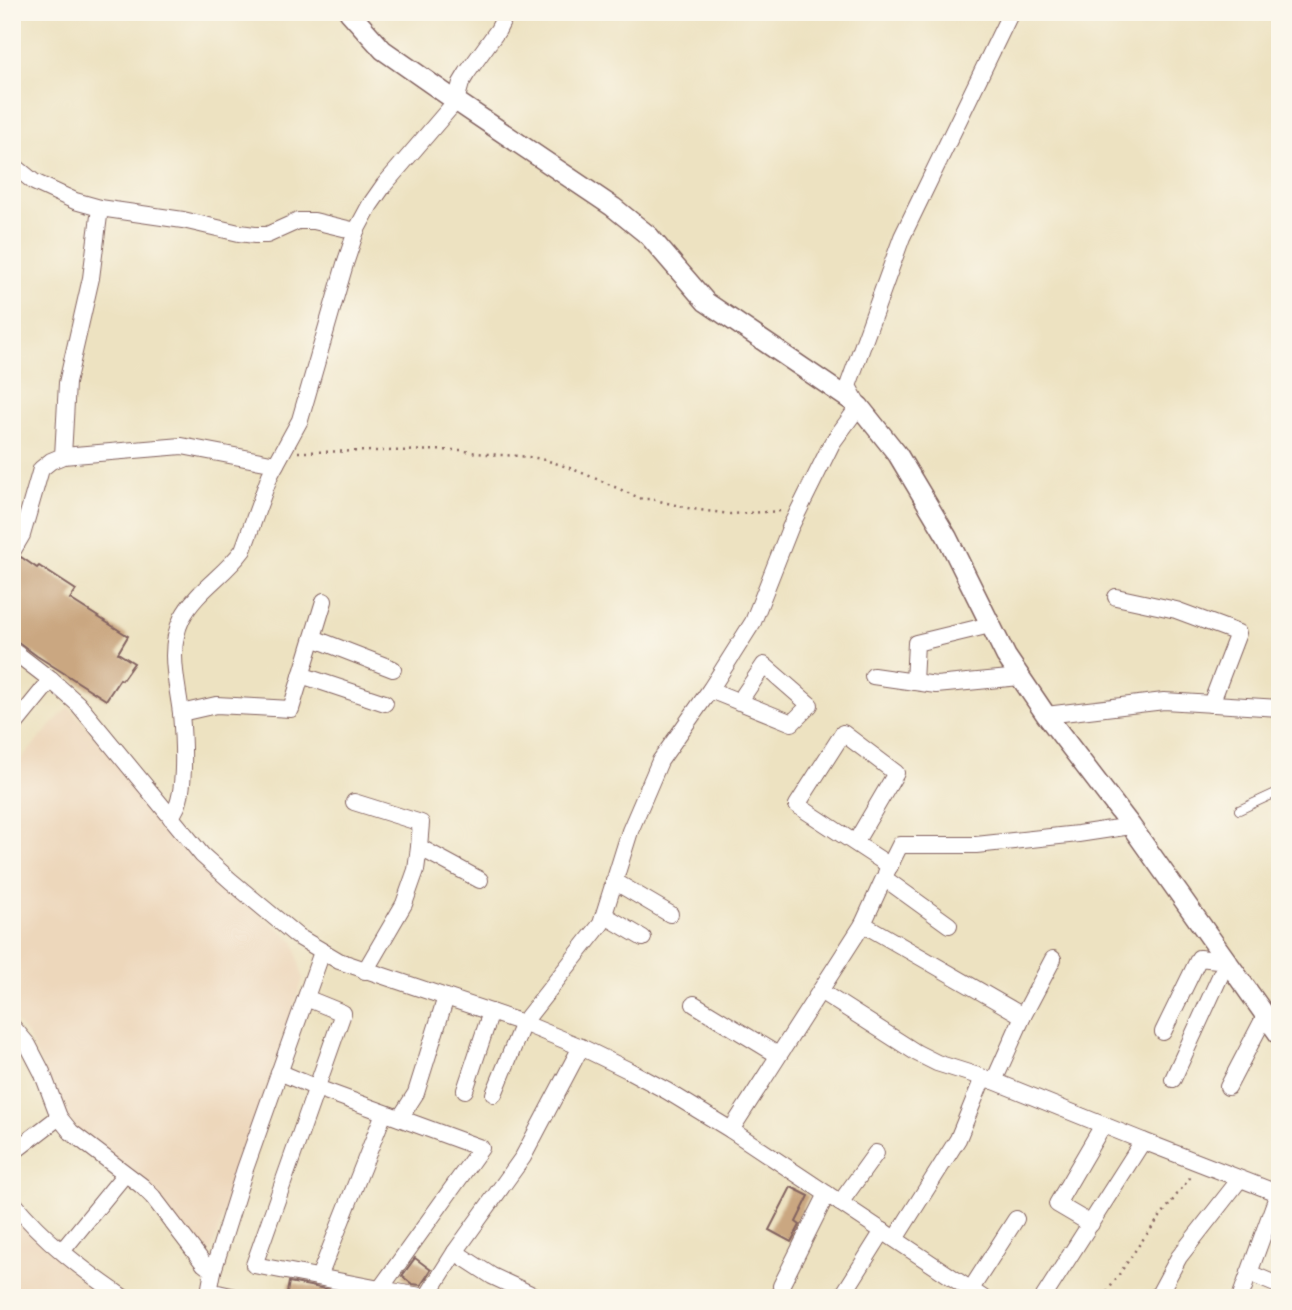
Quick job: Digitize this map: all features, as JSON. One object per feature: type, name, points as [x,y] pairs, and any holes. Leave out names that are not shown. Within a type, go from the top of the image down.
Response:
[{"type":"street","points":[[349,12],[383,50],[613,207],[649,236],[706,302],[859,406]]},
{"type":"street","points":[[171,818],[178,802],[182,776],[181,713],[173,653],[182,618],[198,596],[243,550],[270,475],[300,420],[356,231],[384,185],[456,101],[461,83],[498,30],[507,12]]},
{"type":"street","points":[[1011,12],[902,237],[848,386],[859,406],[898,455],[947,537],[1006,656],[1046,715],[1131,826],[1280,1035]]},
{"type":"street","points":[[12,164],[34,182],[75,201],[100,208],[183,220],[255,235],[267,235],[298,221],[314,221],[356,231]]},
{"type":"street","points":[[63,456],[67,383],[91,278],[100,208]]},
{"type":"street","points":[[495,1094],[523,1023],[601,924],[630,831],[660,761],[753,622],[790,528],[832,443],[859,406]]},
{"type":"street","points":[[12,552],[22,536],[41,469],[63,456],[183,446],[279,458]]},
{"type":"street","points":[[1116,597],[1176,610],[1238,634],[1211,704]]},
{"type":"street","points":[[181,713],[216,705],[290,709],[324,601]]},
{"type":"street","points":[[914,682],[916,643],[990,625]]},
{"type":"street","points":[[313,638],[393,669]]},
{"type":"street","points":[[12,650],[78,704],[202,855],[297,936],[322,952],[365,971],[523,1023],[581,1047],[667,1091],[731,1130],[977,1294],[1016,1219]]},
{"type":"street","points":[[301,675],[385,703]]},
{"type":"street","points":[[873,676],[936,685],[1020,677]]},
{"type":"street","points":[[12,728],[51,680]]},
{"type":"street","points":[[710,690],[740,702]]},
{"type":"street","points":[[1046,715],[1164,701],[1280,708]]},
{"type":"street","points":[[855,843],[896,773],[843,733],[797,805],[855,843],[948,925]]},
{"type":"street","points":[[354,802],[421,823],[416,870],[404,904],[365,971]]},
{"type":"street","points":[[731,1130],[863,924],[900,845],[976,845],[1131,826]]},
{"type":"street","points":[[419,847],[480,880]]},
{"type":"street","points":[[614,881],[670,914]]},
{"type":"street","points":[[604,915],[643,938]]},
{"type":"street","points":[[863,924],[1023,1016]]},
{"type":"street","points":[[240,1298],[209,1295],[213,1271],[245,1169],[322,952]]},
{"type":"street","points":[[1163,1032],[1199,958],[1227,961]]},
{"type":"street","points":[[841,1298],[958,1139],[1054,959]]},
{"type":"street","points":[[1173,1079],[1227,961]]},
{"type":"street","points":[[820,991],[937,1063],[988,1079],[1201,1164],[1279,1191],[1240,1298]]},
{"type":"street","points":[[400,1118],[416,1093],[446,997]]},
{"type":"street","points":[[306,998],[343,1013],[254,1265],[426,1298],[455,1252],[523,1157],[581,1047]]},
{"type":"street","points":[[694,1004],[778,1055]]},
{"type":"street","points":[[465,1090],[491,1012]]},
{"type":"street","points":[[1228,1087],[1265,1016]]},
{"type":"street","points":[[12,1026],[28,1045],[42,1072],[59,1117],[71,1132],[142,1186],[160,1204],[204,1264],[213,1271]]},
{"type":"street","points":[[279,1072],[481,1149],[380,1289]]},
{"type":"street","points":[[319,1277],[384,1113]]},
{"type":"street","points":[[12,1153],[59,1117]]},
{"type":"street","points":[[1091,1224],[1057,1205],[1103,1125]]},
{"type":"street","points":[[1043,1298],[1143,1141]]},
{"type":"street","points":[[781,1286],[833,1198],[876,1153]]},
{"type":"street","points":[[62,1251],[125,1174]]},
{"type":"street","points":[[1157,1298],[1179,1257],[1240,1179]]},
{"type":"street","points":[[12,1201],[24,1216],[62,1251],[90,1275],[124,1298]]},
{"type":"street","points":[[455,1252],[492,1276],[539,1298]]},
{"type":"street","points":[[1249,1273],[1280,1286]]},
{"type":"lane","points":[[1239,810],[1280,791]]},
{"type":"path","points":[[279,458],[461,450],[491,453],[537,459],[583,474],[642,499],[692,509],[730,514],[799,510]]},
{"type":"path","points":[[1102,1298],[1201,1164]]},
{"type":"shaded area","points":[[69,706],[204,867],[294,941],[303,979],[209,1258],[75,1129],[64,1115],[27,1035],[12,1017],[12,769]]},
{"type":"shaded area","points":[[12,1211],[50,1252],[99,1298],[12,1298]]},
{"type":"building","points":[[21,557],[76,590],[70,599],[128,636],[118,653],[134,663],[106,700],[12,640],[12,566]]},
{"type":"building","points":[[791,1187],[809,1196],[796,1222],[800,1225],[791,1242],[769,1230]]},
{"type":"building","points":[[415,1258],[431,1270],[421,1285],[412,1284],[402,1276]]},
{"type":"building","points":[[289,1282],[352,1294],[352,1298],[286,1298]]}]
